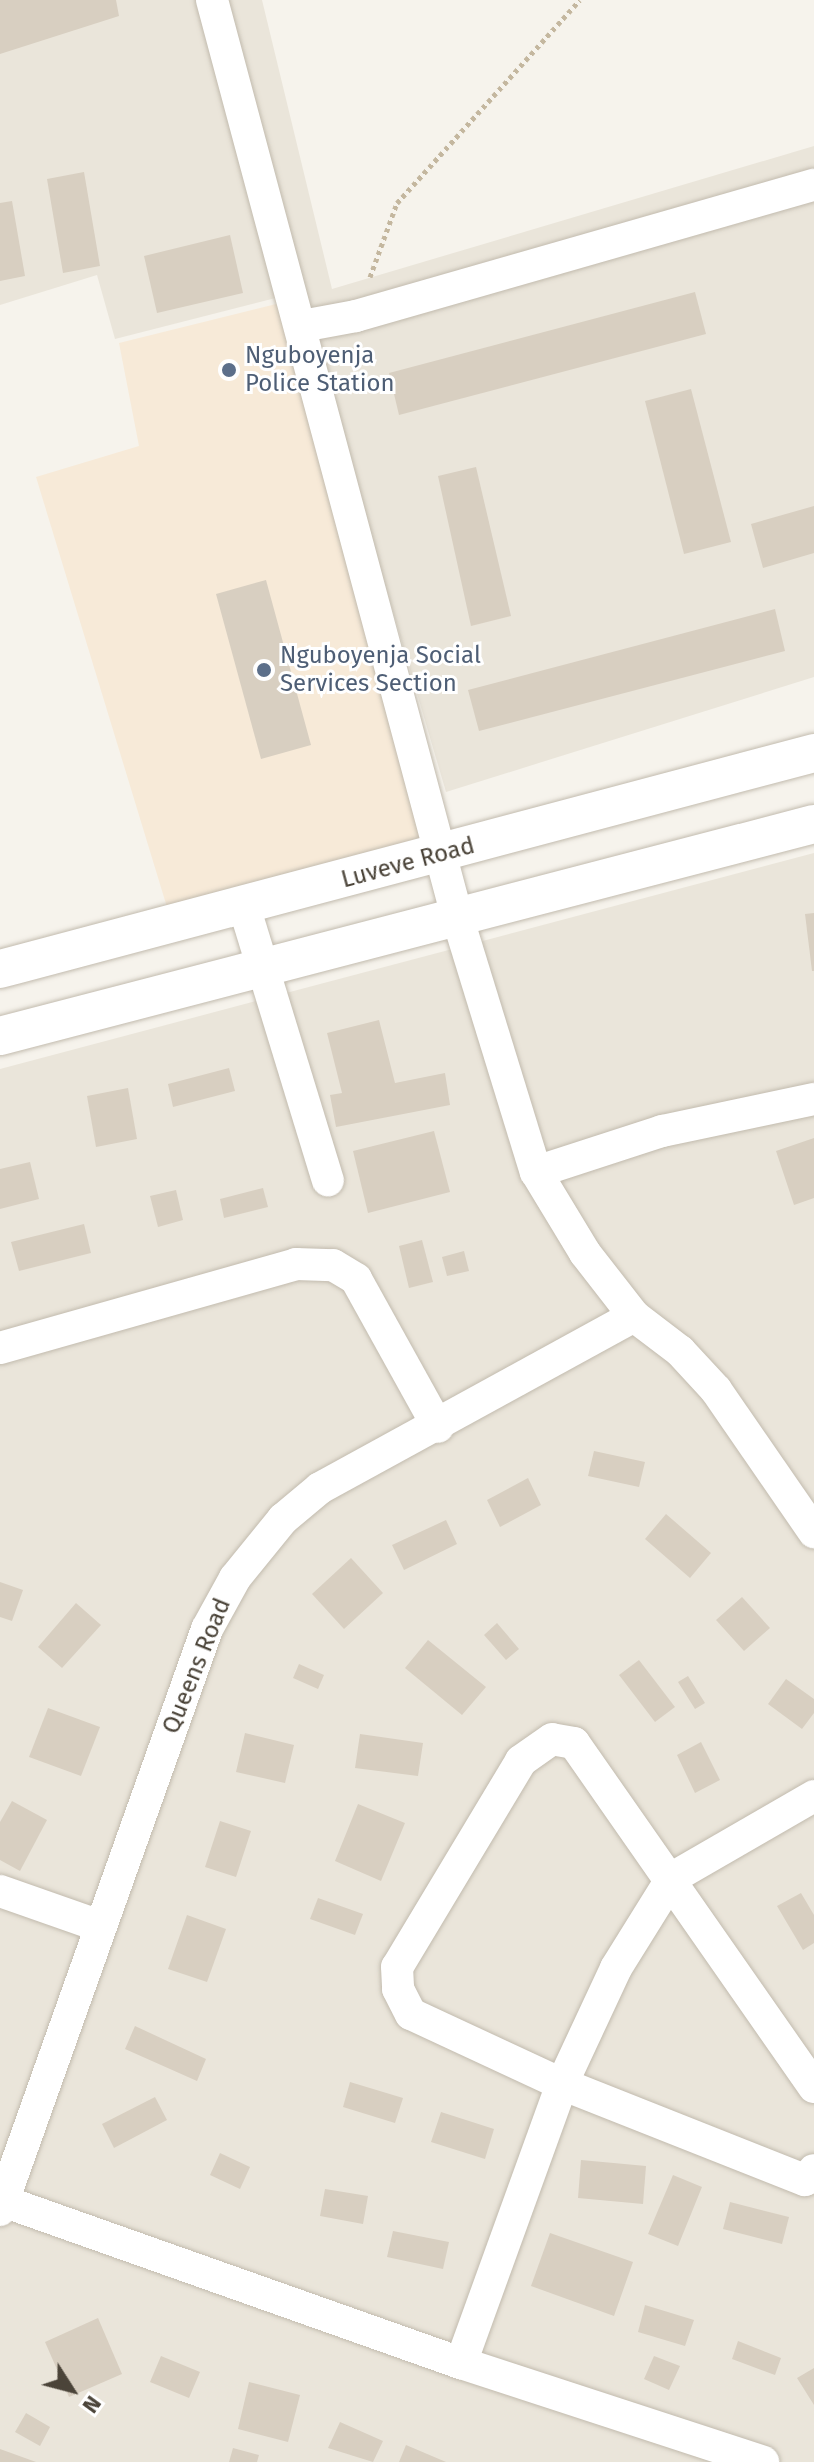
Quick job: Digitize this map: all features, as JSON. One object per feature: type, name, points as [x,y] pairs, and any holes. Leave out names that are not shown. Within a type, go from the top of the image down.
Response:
[{"type":"street","points":[[212,0],[302,326],[457,916],[536,1172],[585,1253],[634,1316],[680,1351],[716,1390],[814,1532]]},
{"type":"street","points":[[302,326],[356,316],[814,185]]},
{"type":"street","name":"Luveve Road","points":[[0,969],[442,855],[814,753]]},
{"type":"street","points":[[0,1036],[814,824]]},
{"type":"street","points":[[244,906],[261,970],[328,1180]]},
{"type":"street","points":[[536,1172],[662,1131],[814,1099]]},
{"type":"street","points":[[0,1348],[296,1264],[333,1265],[356,1279],[438,1427]]},
{"type":"street","name":"Queens Road","points":[[1,2204],[207,1629],[235,1578],[283,1519],[320,1488],[438,1427],[634,1316]]},
{"type":"street","points":[[814,2087],[672,1878],[574,1743],[552,1739],[521,1761],[397,1967],[398,1989],[411,2014],[562,2084],[805,2180],[814,2170]]},
{"type":"street","points":[[461,2363],[562,2084],[616,1968],[672,1878],[814,1796]]},
{"type":"street","points":[[0,1891],[100,1926]]},
{"type":"street","points":[[1,2204],[461,2363],[763,2462]]},
{"type":"path","points":[[356,316],[397,203],[580,0]]},
{"type":"shaded area","points":[[0,0],[262,0],[332,289],[814,146],[814,677],[446,792],[299,292],[115,339],[97,275],[0,305]]},
{"type":"shaded area","points":[[288,301],[431,844],[170,917],[36,477],[139,446],[119,343]]},
{"type":"shaded area","points":[[814,853],[814,2462],[0,2462],[0,1069]]},
{"type":"building","points":[[0,0],[116,0],[119,16],[0,54]]},
{"type":"building","points":[[84,172],[100,266],[63,273],[47,179]]},
{"type":"building","points":[[12,201],[25,276],[0,281],[0,203]]},
{"type":"building","points":[[230,235],[243,293],[157,313],[144,256]]},
{"type":"building","points":[[695,292],[706,334],[399,415],[389,373]]},
{"type":"building","points":[[691,389],[731,542],[684,554],[645,401]]},
{"type":"building","points":[[476,467],[511,616],[471,626],[438,476]]},
{"type":"building","points":[[814,506],[814,553],[763,568],[751,524]]},
{"type":"building","name":"Nguboyenja Social Services Section","points":[[266,580],[311,745],[261,759],[216,594]]},
{"type":"building","points":[[775,609],[785,651],[479,731],[468,690]]},
{"type":"building","points":[[814,913],[814,971],[812,971],[805,914]]},
{"type":"building","points":[[379,1020],[395,1083],[445,1073],[450,1105],[336,1127],[330,1095],[342,1093],[327,1033]]},
{"type":"building","points":[[229,1068],[235,1091],[173,1107],[168,1084]]},
{"type":"building","points":[[128,1088],[137,1139],[96,1147],[87,1096]]},
{"type":"building","points":[[434,1131],[450,1192],[368,1213],[353,1151]]},
{"type":"building","points":[[814,1138],[814,1198],[794,1205],[776,1151]]},
{"type":"building","points":[[30,1162],[39,1199],[0,1209],[0,1169]]},
{"type":"building","points":[[263,1188],[268,1207],[224,1218],[220,1199]]},
{"type":"building","points":[[176,1190],[183,1220],[158,1227],[150,1196]]},
{"type":"building","points":[[84,1224],[91,1253],[19,1271],[11,1242]]},
{"type":"building","points":[[422,1240],[433,1282],[409,1288],[399,1246]]},
{"type":"building","points":[[464,1251],[469,1271],[447,1276],[442,1257]]},
{"type":"building","points":[[594,1451],[645,1462],[639,1487],[588,1476]]},
{"type":"building","points":[[528,1478],[541,1505],[500,1527],[487,1500]]},
{"type":"building","points":[[666,1514],[711,1553],[690,1578],[645,1539]]},
{"type":"building","points":[[446,1520],[457,1544],[404,1570],[392,1545]]},
{"type":"building","points":[[351,1558],[383,1593],[344,1629],[312,1594]]},
{"type":"building","points":[[0,1582],[23,1590],[12,1621],[0,1617]]},
{"type":"building","points":[[742,1597],[770,1628],[744,1651],[716,1620]]},
{"type":"building","points":[[76,1603],[101,1625],[62,1668],[38,1647]]},
{"type":"building","points":[[497,1623],[519,1649],[506,1660],[484,1635]]},
{"type":"building","points":[[428,1640],[486,1687],[462,1715],[405,1668]]},
{"type":"building","points":[[639,1660],[675,1707],[655,1722],[619,1675]]},
{"type":"building","points":[[299,1664],[324,1675],[318,1689],[293,1678]]},
{"type":"building","points":[[688,1676],[705,1703],[695,1709],[678,1682]]},
{"type":"building","points":[[786,1679],[814,1699],[814,1713],[802,1729],[768,1704]]},
{"type":"building","points":[[48,1708],[100,1727],[81,1776],[29,1757]]},
{"type":"building","points":[[245,1733],[294,1745],[285,1783],[236,1772]]},
{"type":"building","points":[[360,1734],[423,1743],[418,1776],[355,1768]]},
{"type":"building","points":[[701,1742],[720,1780],[695,1793],[677,1755]]},
{"type":"building","points":[[12,1801],[47,1820],[20,1871],[0,1860],[0,1822]]},
{"type":"building","points":[[358,1804],[405,1823],[381,1881],[335,1861]]},
{"type":"building","points":[[220,1821],[251,1831],[236,1877],[205,1867]]},
{"type":"building","points":[[801,1893],[814,1915],[814,1943],[803,1950],[777,1906]]},
{"type":"building","points":[[318,1898],[363,1914],[355,1935],[310,1919]]},
{"type":"building","points":[[187,1915],[226,1929],[207,1982],[168,1969]]},
{"type":"building","points":[[135,2026],[206,2059],[197,2081],[125,2049]]},
{"type":"building","points":[[350,2082],[403,2098],[395,2123],[343,2107]]},
{"type":"building","points":[[155,2097],[167,2120],[114,2148],[102,2124]]},
{"type":"building","points":[[441,2112],[494,2129],[485,2159],[431,2142]]},
{"type":"building","points":[[220,2153],[250,2167],[240,2189],[210,2175]]},
{"type":"building","points":[[581,2160],[646,2166],[643,2204],[578,2198]]},
{"type":"building","points":[[673,2175],[702,2187],[678,2246],[648,2234]]},
{"type":"building","points":[[325,2189],[368,2196],[363,2224],[320,2216]]},
{"type":"building","points":[[730,2202],[789,2217],[782,2244],[723,2229]]},
{"type":"building","points":[[393,2231],[449,2242],[443,2269],[387,2257]]},
{"type":"building","points":[[550,2233],[633,2262],[614,2316],[531,2286]]},
{"type":"building","points":[[645,2305],[694,2320],[685,2346],[638,2332]]},
{"type":"building","points":[[98,2318],[122,2374],[69,2397],[45,2342]]},
{"type":"building","points":[[738,2341],[781,2358],[775,2375],[732,2359]]},
{"type":"building","points":[[161,2356],[200,2372],[189,2398],[150,2382]]},
{"type":"building","points":[[654,2356],[680,2366],[669,2390],[644,2379]]},
{"type":"building","points":[[814,2368],[814,2405],[797,2378]]},
{"type":"building","points":[[249,2382],[300,2395],[288,2442],[238,2429]]},
{"type":"building","points":[[26,2413],[50,2427],[40,2446],[15,2432]]},
{"type":"building","points":[[340,2422],[383,2441],[373,2462],[328,2448]]},
{"type":"building","points":[[406,2445],[446,2462],[399,2462]]},
{"type":"building","points":[[233,2448],[259,2455],[257,2462],[229,2462]]},
{"type":"building","points":[[0,2449],[36,2462],[0,2462]]},
{"type":"place","name":"Nguboyenja Police Station","points":[[229,370]]},
{"type":"place","name":"Nguboyenja Social Services Section","points":[[264,670]]}]
